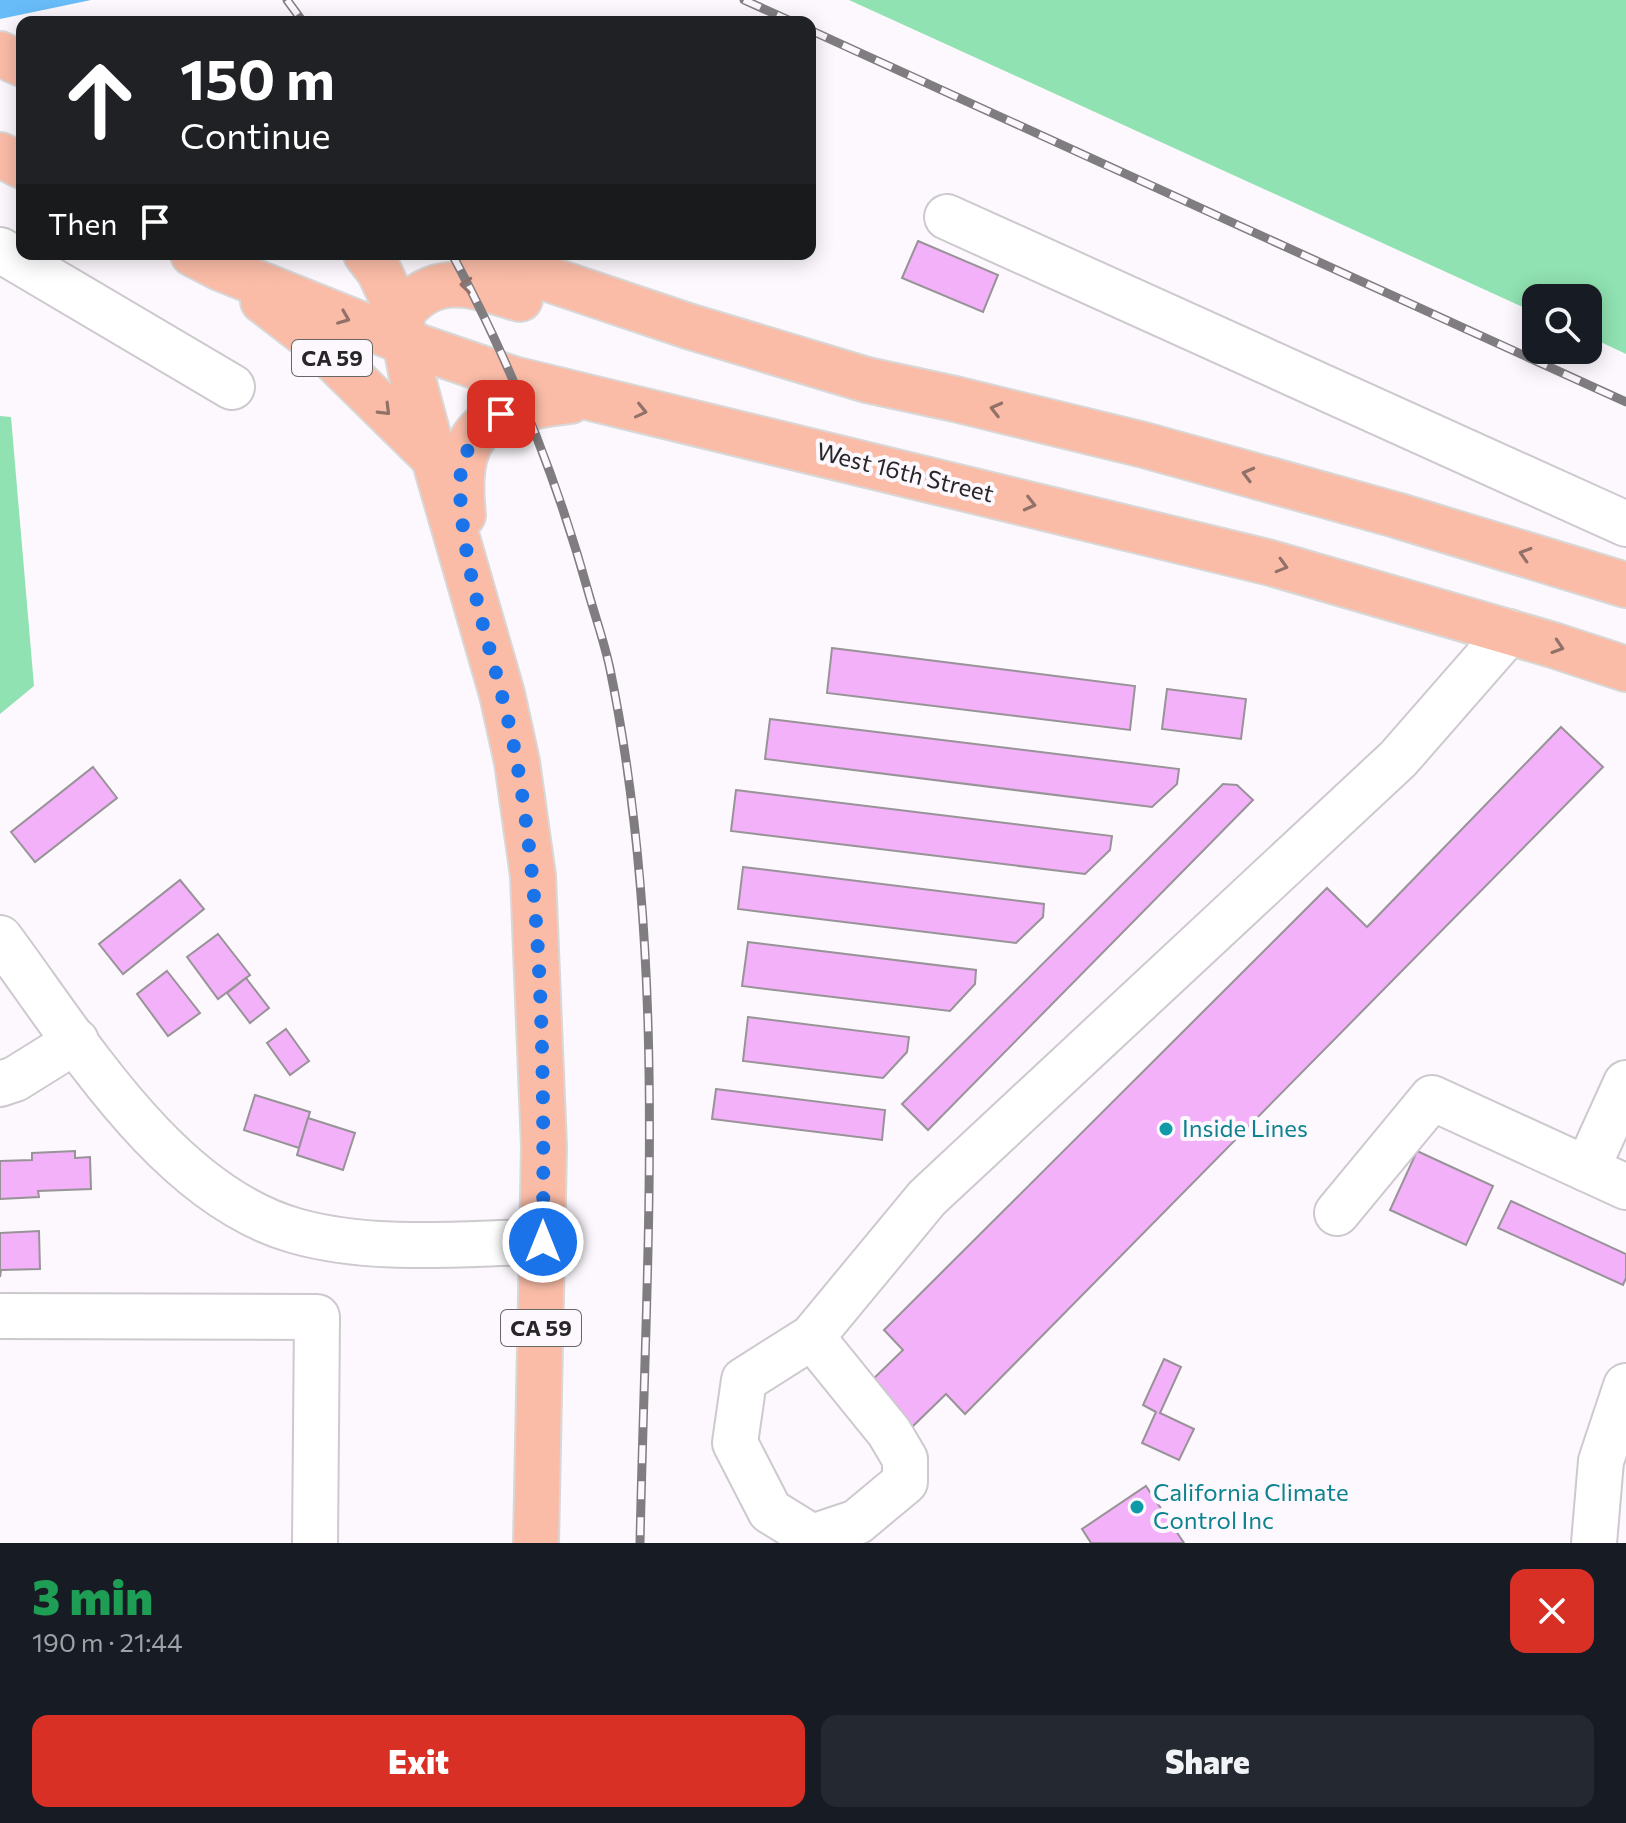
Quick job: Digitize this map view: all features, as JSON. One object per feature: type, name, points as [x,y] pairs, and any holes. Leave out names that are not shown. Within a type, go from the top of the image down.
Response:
[{"type":"main road","name":"CA 59","points":[[371,260],[379,271],[402,329],[434,458],[470,577],[517,762],[533,876],[543,1131],[536,1543]]},
{"type":"main road","points":[[492,260],[688,326],[867,380],[1144,445],[1396,515],[1626,585]]},
{"type":"main road","name":"CA 59","points":[[206,261],[315,341],[434,458]]},
{"type":"main road","name":"West 16th Street","points":[[206,261],[402,329],[513,379],[1271,563],[1626,669]]},
{"type":"main road","points":[[402,329],[411,300],[446,284],[467,283],[666,344],[770,371],[867,380]]},
{"type":"main road","points":[[470,577],[460,490],[461,467],[469,446],[486,423],[501,414],[524,407],[588,399]]},
{"type":"street","points":[[947,217],[1626,524]]},
{"type":"street","points":[[17,260],[232,387]]},
{"type":"street","points":[[812,1337],[889,1432],[905,1459],[905,1482],[857,1522],[812,1537],[770,1511],[735,1443],[744,1380],[812,1337],[927,1198],[1398,759],[1509,632]]},
{"type":"street","points":[[0,938],[122,1103],[177,1158],[230,1202],[295,1230],[376,1244],[543,1242]]},
{"type":"street","points":[[0,1084],[15,1079],[76,1041]]},
{"type":"street","points":[[1587,1169],[1626,1083]]},
{"type":"street","points":[[1337,1213],[1432,1098],[1626,1187]]},
{"type":"street","points":[[0,1316],[317,1317],[315,1543]]},
{"type":"street","points":[[1605,1523],[1601,1461],[1626,1386]]},
{"type":"green space","points":[[849,0],[1626,0],[1626,354],[1602,343],[1602,284],[1522,284],[1522,307]]},
{"type":"green space","points":[[0,416],[11,417],[34,686],[0,714]]},
{"type":"water","points":[[0,0],[91,0],[0,19]]},
{"type":"building","points":[[918,241],[998,275],[983,312],[902,278]]},
{"type":"building","points":[[832,648],[1135,686],[1130,730],[827,693]]},
{"type":"building","points":[[1167,689],[1246,699],[1241,739],[1162,729]]},
{"type":"building","points":[[770,719],[1179,769],[1177,784],[1152,807],[765,759]]},
{"type":"building","name":"Inside Lines","points":[[1561,727],[1603,767],[965,1414],[946,1394],[912,1427],[868,1384],[903,1350],[884,1330],[1327,888],[1367,927]]},
{"type":"building","points":[[93,767],[117,798],[35,862],[11,832]]},
{"type":"building","points":[[1223,784],[1237,785],[1253,800],[928,1130],[902,1104]]},
{"type":"building","points":[[736,790],[1112,836],[1110,850],[1085,874],[731,831]]},
{"type":"building","points":[[743,867],[1044,904],[1043,917],[1016,943],[738,909]]},
{"type":"building","points":[[180,880],[204,909],[123,974],[99,944]]},
{"type":"building","points":[[218,934],[250,975],[218,999],[187,957]]},
{"type":"building","points":[[748,942],[976,970],[975,984],[950,1011],[742,986]]},
{"type":"building","points":[[167,971],[200,1013],[168,1036],[137,994]]},
{"type":"building","points":[[246,978],[269,1008],[250,1023],[227,993]]},
{"type":"building","points":[[748,1017],[909,1037],[907,1052],[883,1078],[743,1061]]},
{"type":"building","points":[[286,1029],[309,1061],[290,1075],[267,1043]]},
{"type":"building","points":[[716,1089],[885,1110],[882,1140],[712,1119]]},
{"type":"building","points":[[255,1095],[310,1112],[299,1148],[244,1130]]},
{"type":"building","points":[[308,1118],[355,1133],[343,1170],[297,1155]]},
{"type":"building","points":[[75,1151],[75,1158],[90,1157],[91,1189],[38,1191],[39,1197],[0,1199],[0,1161],[32,1160],[32,1153]]},
{"type":"building","points":[[1417,1151],[1493,1186],[1466,1245],[1390,1210]]},
{"type":"building","points":[[1511,1201],[1626,1254],[1623,1285],[1498,1228]]},
{"type":"building","points":[[39,1231],[40,1269],[1,1270],[0,1277],[0,1233]]},
{"type":"building","name":"California Climate Control Inc","points":[[1164,1359],[1181,1367],[1160,1413],[1194,1429],[1179,1460],[1142,1443],[1156,1412],[1143,1405]]},
{"type":"building","name":"California Climate Control Inc","points":[[1146,1486],[1184,1543],[1091,1543],[1082,1529]]},
{"type":"railway","points":[[287,0],[299,16]]},
{"type":"railway","points":[[744,0],[780,16]]},
{"type":"railway","points":[[816,33],[1626,402]]},
{"type":"railway","points":[[455,260],[513,380],[563,509],[608,660],[628,777],[640,886],[647,995],[649,1104],[640,1543]]},
{"type":"place","name":"Inside Lines","points":[[1166,1129]]},
{"type":"place","name":"California Climate Control Inc","points":[[1137,1507]]},
{"type":"route","points":[[501,414],[486,423],[469,446],[461,467],[460,490],[470,577],[517,762],[533,876],[544,1147],[543,1242]]}]
